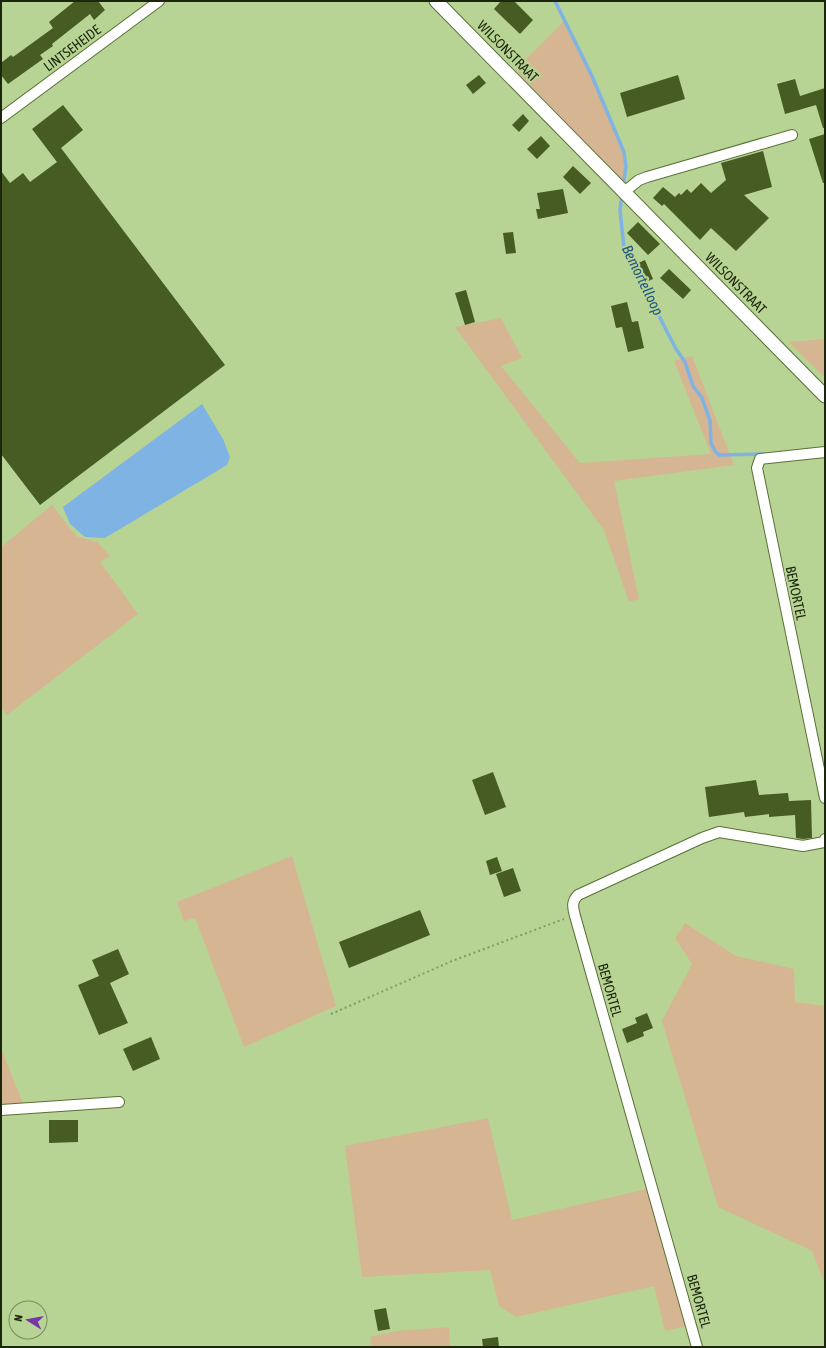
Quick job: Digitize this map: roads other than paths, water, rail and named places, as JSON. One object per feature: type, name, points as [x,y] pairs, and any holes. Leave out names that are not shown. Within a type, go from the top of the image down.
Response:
[{"type":"street","name":"LINTSEHEIDE","points":[[1,118],[159,1]]},
{"type":"street","name":"WILSONSTRAAT","points":[[436,1],[825,396]]},
{"type":"street","points":[[624,192],[640,180],[648,177],[792,135]]},
{"type":"street","name":"BEMORTEL","points":[[825,452],[760,459],[756,468],[825,798]]},
{"type":"street","name":"BEMORTEL","points":[[697,1347],[575,916],[573,902],[578,895],[702,838],[719,832],[802,846],[824,842],[825,839]]},
{"type":"street","points":[[1,1110],[120,1102]]},
{"type":"water","points":[[202,404],[223,439],[230,457],[227,465],[105,538],[85,537],[70,524],[63,507]]},
{"type":"waterway","name":"Bemortelloop","points":[[555,1],[592,76],[624,152],[626,166],[623,187]]},
{"type":"waterway","name":"Bemortelloop","points":[[622,195],[620,210],[624,248],[676,349],[685,362],[693,386],[702,398],[710,421],[711,443],[715,451],[719,455],[763,454]]}]
